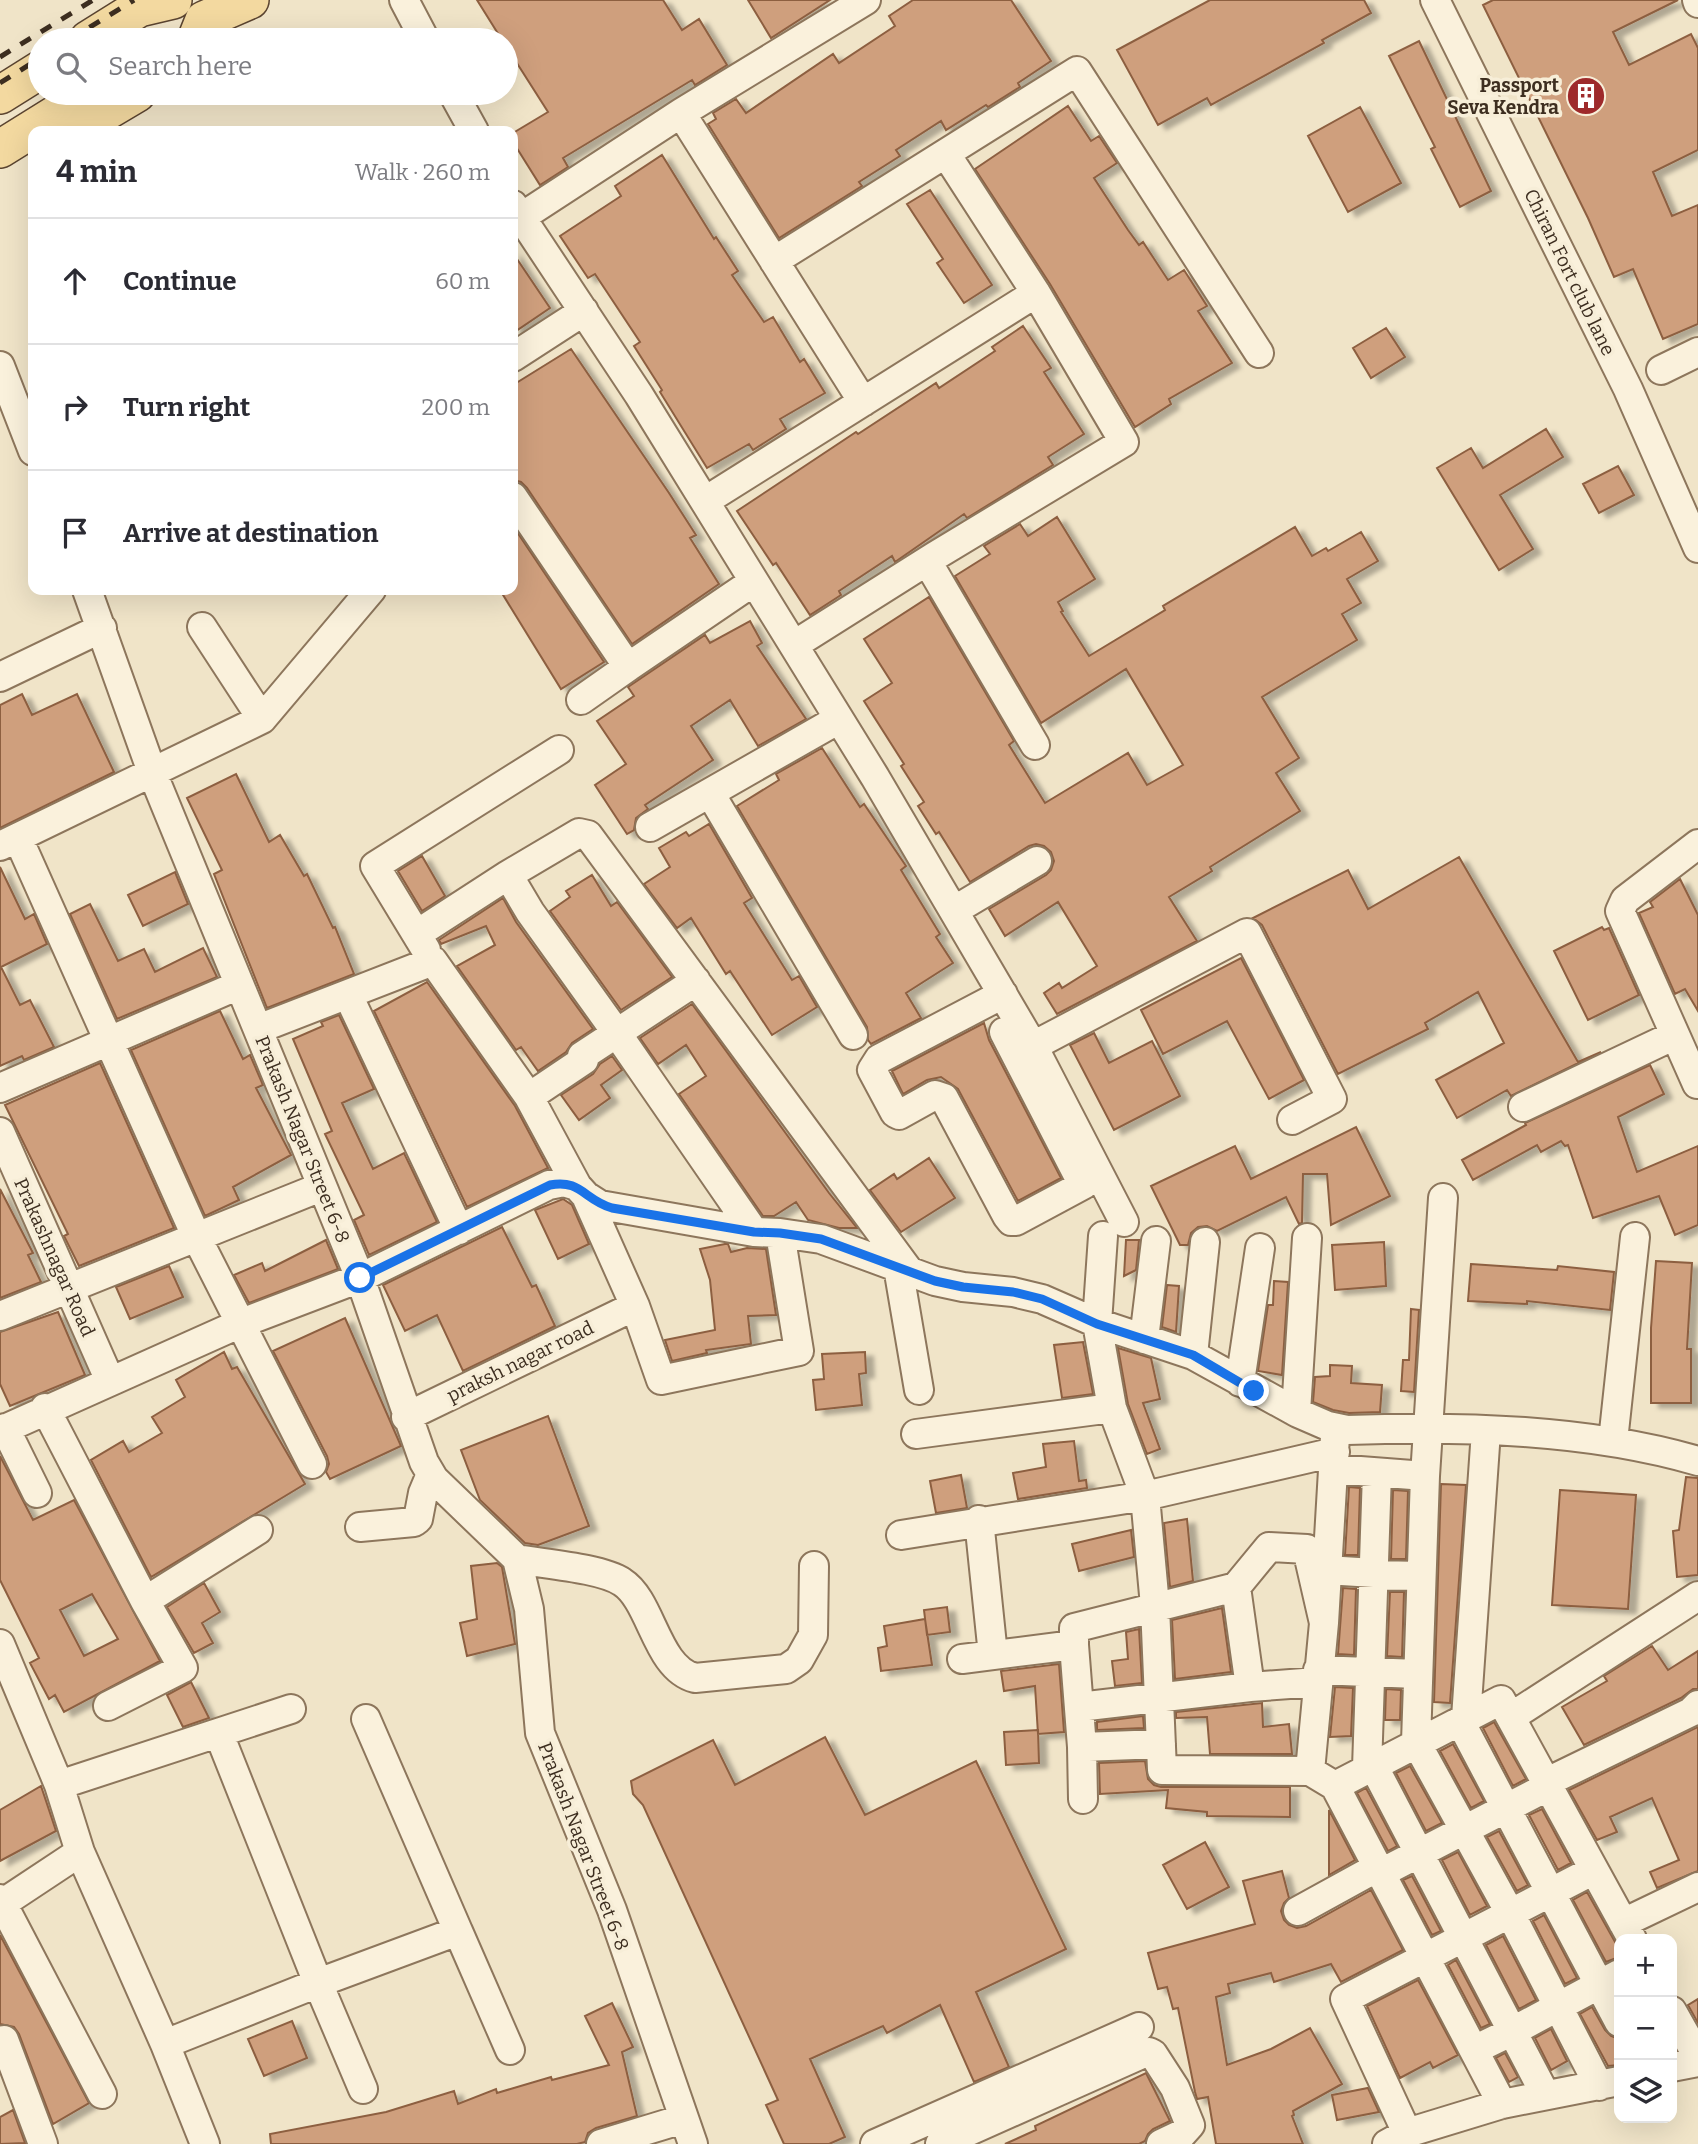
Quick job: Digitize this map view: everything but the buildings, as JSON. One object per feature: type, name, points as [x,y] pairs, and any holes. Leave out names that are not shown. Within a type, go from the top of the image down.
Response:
[{"type":"main road","points":[[107,28],[139,8],[173,0]]},
{"type":"main road","points":[[166,28],[250,0]]},
{"type":"main road","points":[[0,95],[28,78]]},
{"type":"main road","points":[[0,117],[28,100]]},
{"type":"main road","points":[[37,126],[71,105]]},
{"type":"main road","points":[[82,126],[117,105]]},
{"type":"main road","points":[[0,149],[28,132]]},
{"type":"main road","points":[[0,174],[28,158]]},
{"type":"street","points":[[404,0],[419,28]]},
{"type":"street","points":[[518,211],[866,0]]},
{"type":"street","name":"Chiran Fort club lane","points":[[1435,0],[1628,389],[1698,548]]},
{"type":"street","points":[[774,261],[1077,71],[1259,354]]},
{"type":"street","points":[[460,105],[471,126]]},
{"type":"street","points":[[681,113],[863,402]]},
{"type":"street","points":[[794,645],[1124,442],[1036,293],[946,154]]},
{"type":"street","points":[[518,215],[584,311],[705,501],[955,910],[995,998],[1092,1180]]},
{"type":"street","points":[[705,501],[1036,293]]},
{"type":"street","points":[[518,354],[584,311]]},
{"type":"street","points":[[1661,370],[1698,352]]},
{"type":"street","points":[[0,366],[28,438]]},
{"type":"street","points":[[518,504],[628,667]]},
{"type":"street","points":[[927,561],[1035,745]]},
{"type":"street","points":[[581,700],[753,582]]},
{"type":"street","name":"Prakash Nagar Street 6-8","points":[[89,595],[152,772],[360,1278],[420,1454],[430,1474],[451,1497],[517,1559],[529,1609],[540,1733],[612,1910],[688,2131]]},
{"type":"street","points":[[312,1464],[195,1236],[109,1040],[9,842],[262,719],[367,595]]},
{"type":"street","points":[[202,627],[262,719]]},
{"type":"street","points":[[0,677],[102,628]]},
{"type":"street","points":[[650,827],[839,719]]},
{"type":"street","points":[[508,876],[530,912],[616,1032],[767,1233],[799,1352],[660,1380],[635,1306],[581,1191],[529,1097],[433,961],[375,866],[559,750]]},
{"type":"street","points":[[710,793],[853,1035]]},
{"type":"street","points":[[417,934],[579,833],[588,835],[903,1269],[919,1390]]},
{"type":"street","points":[[1697,1084],[1620,911],[1625,900],[1698,844]]},
{"type":"street","points":[[955,910],[1037,861]]},
{"type":"street","points":[[1033,1046],[1247,933],[1332,1099],[1292,1120]]},
{"type":"street","points":[[258,1029],[433,961]]},
{"type":"street","points":[[529,1097],[584,1060],[582,1056],[616,1032],[696,981]]},
{"type":"street","points":[[0,1088],[239,985]]},
{"type":"street","points":[[348,995],[459,1230]]},
{"type":"street","points":[[995,998],[1033,1046],[1114,1229],[1097,1324],[1112,1408],[1145,1496],[1155,1606],[1162,1770],[1310,1771],[1335,1786],[1502,2104]]},
{"type":"street","points":[[995,998],[879,1059],[872,1070],[895,1113],[905,1113],[935,1095],[944,1098],[1011,1221],[1016,1221],[1092,1180]]},
{"type":"street","points":[[1523,1107],[1675,1035]]},
{"type":"street","name":"Prakashnagar Road","points":[[0,1132],[110,1381]]},
{"type":"street","points":[[37,1493],[2,1429],[239,1324],[360,1278],[550,1185],[564,1182],[600,1205],[612,1208],[821,1239],[935,1281],[1042,1299],[1097,1324],[1193,1355],[1296,1412],[1335,1450],[1377,1473],[1425,1476]]},
{"type":"street","points":[[0,1316],[321,1186]]},
{"type":"street","points":[[1443,1198],[1425,1476],[1416,1742],[1510,1913],[1560,2006],[1609,2083],[1502,2104],[1397,2139],[1345,1998],[1425,1956],[1510,1913],[1550,1892],[1594,1870]]},
{"type":"street","points":[[1613,1441],[1635,1237]]},
{"type":"street","points":[[1296,1412],[1307,1238]]},
{"type":"street","points":[[1144,1339],[1156,1241]]},
{"type":"street","points":[[1193,1355],[1205,1241]]},
{"type":"street","points":[[1240,1382],[1259,1248]]},
{"type":"street","name":"praksh nagar road","points":[[406,1417],[635,1306]]},
{"type":"street","points":[[45,1408],[145,1601],[184,1668],[108,1706]]},
{"type":"street","points":[[916,1434],[1112,1408]]},
{"type":"street","points":[[1310,1771],[1324,1623],[1335,1450],[1347,1430],[1429,1428],[1556,1434],[1613,1441],[1698,1461]]},
{"type":"street","points":[[1486,1432],[1463,1720],[1550,1892],[1609,1979],[1614,2000]]},
{"type":"street","points":[[901,1535],[979,1520],[1145,1496],[1335,1450]]},
{"type":"street","points":[[1377,1473],[1370,1767],[1420,1853],[1545,2094]]},
{"type":"street","points":[[360,1527],[414,1522],[418,1519],[430,1474]]},
{"type":"street","points":[[979,1520],[993,1655]]},
{"type":"street","points":[[145,1601],[258,1530]]},
{"type":"street","points":[[1083,1799],[1074,1628],[1236,1587],[1269,1547],[1307,1549],[1324,1623]]},
{"type":"street","points":[[517,1559],[607,1575],[622,1581],[634,1596],[674,1666],[685,1675],[695,1678],[786,1669],[799,1660],[814,1634],[814,1566]]},
{"type":"street","points":[[1326,1570],[1374,1573],[1375,1576],[1421,1576]]},
{"type":"street","points":[[1236,1587],[1250,1687]]},
{"type":"street","points":[[1511,1717],[1698,1595]]},
{"type":"street","points":[[0,1644],[59,1786],[80,1852],[165,2044],[205,2144]]},
{"type":"street","points":[[962,1659],[1074,1646]]},
{"type":"street","points":[[1079,1706],[1250,1687],[1318,1676],[1371,1671],[1417,1674]]},
{"type":"street","points":[[1335,1786],[1501,1700],[1627,1931],[1698,1887]]},
{"type":"street","points":[[1298,1911],[1420,1853],[1698,1706]]},
{"type":"street","points":[[59,1786],[291,1709]]},
{"type":"street","points":[[366,1719],[510,2050]]},
{"type":"street","points":[[219,1734],[363,2090]]},
{"type":"street","points":[[1082,1747],[1161,1744]]},
{"type":"street","points":[[80,1852],[1,1902],[102,2094]]},
{"type":"street","points":[[165,2044],[458,1931]]},
{"type":"street","points":[[1474,2050],[1609,1979]]},
{"type":"street","points":[[1677,2020],[1698,2059],[1677,2065]]},
{"type":"street","points":[[940,2144],[1139,2027]]},
{"type":"street","points":[[4,2040],[44,2144]]},
{"type":"street","points":[[875,2144],[1052,2080],[1149,2052],[1175,2088],[1190,2125],[1182,2134],[1161,2144]]},
{"type":"street","points":[[601,2144],[688,2131]]},
{"type":"railway","points":[[47,28],[93,0]]},
{"type":"railway","points":[[88,28],[134,0]]},
{"type":"railway","points":[[0,57],[28,40]]},
{"type":"railway","points":[[0,83],[28,66]]},
{"type":"place","name":"Passport Seva Kendra","points":[[1586,96]]},
{"type":"route","points":[[360,1278],[550,1185],[564,1182],[577,1186],[600,1205],[612,1208],[754,1232],[821,1239],[935,1281],[1042,1299],[1097,1324],[1193,1355],[1254,1391]]}]
